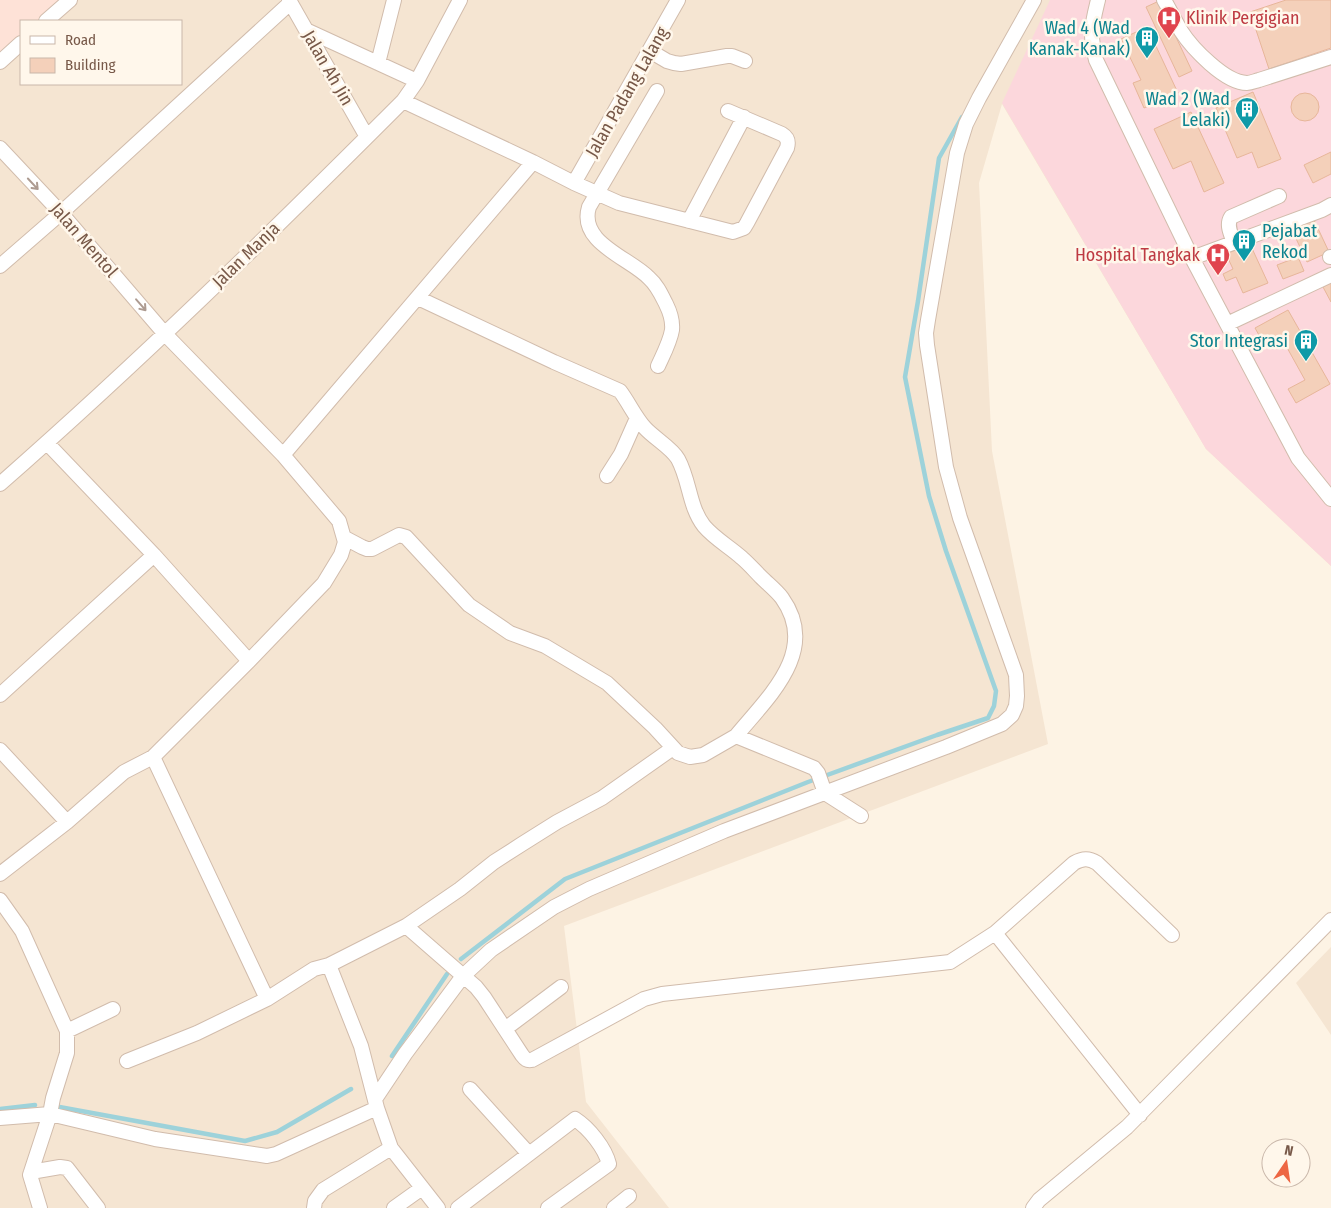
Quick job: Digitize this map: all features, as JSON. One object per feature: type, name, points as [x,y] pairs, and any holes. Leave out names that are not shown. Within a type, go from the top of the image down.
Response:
[{"type":"street","points":[[47,20],[70,0]]},
{"type":"street","points":[[378,63],[394,0]]},
{"type":"street","name":"Jalan Manja","points":[[0,484],[165,334],[403,101],[417,81],[460,0]]},
{"type":"street","name":"Jalan Padang Lalang","points":[[574,183],[678,0]]},
{"type":"street","points":[[0,1118],[50,1114],[155,1139],[267,1156],[276,1154],[376,1103],[405,1054],[463,976],[491,950],[546,912],[589,889],[724,831],[824,790],[946,747],[1002,724],[1012,715],[1016,706],[1017,696],[1016,675],[960,518],[946,467],[926,333],[957,153],[966,124],[1034,0]]},
{"type":"street","points":[[1098,0],[1091,26],[1092,44],[1096,60],[1192,258],[1298,458],[1331,499]]},
{"type":"street","points":[[1164,0],[1182,32],[1205,58],[1226,76],[1242,82],[1247,83],[1259,80],[1331,57]]},
{"type":"street","points":[[0,266],[61,213],[290,2]]},
{"type":"street","name":"Jalan Ah Jin","points":[[290,2],[367,137]]},
{"type":"street","points":[[306,30],[417,81]]},
{"type":"street","points":[[0,62],[20,44]]},
{"type":"street","points":[[650,51],[674,63],[681,64],[729,56],[745,61]]},
{"type":"street","points":[[657,91],[586,214],[587,222],[594,235],[616,255],[649,277],[657,287],[671,313],[671,335],[658,366]]},
{"type":"street","points":[[403,101],[619,203],[733,232],[744,228],[787,148],[788,139],[728,111]]},
{"type":"street","points":[[689,221],[744,117]]},
{"type":"street","name":"Jalan Mentol","points":[[0,148],[61,213],[165,334],[283,455],[339,521],[345,538]]},
{"type":"street","points":[[283,455],[533,162]]},
{"type":"street","points":[[1234,242],[1228,222],[1231,217],[1279,196]]},
{"type":"street","points":[[1192,258],[1331,205]]},
{"type":"street","points":[[1227,324],[1331,275]]},
{"type":"street","points":[[0,874],[67,822],[124,772],[153,757],[324,583],[341,555],[346,542],[345,538],[367,549],[372,549],[399,535],[406,537],[469,605],[510,633],[546,646],[607,683],[655,728],[678,753],[690,757],[702,755],[736,736],[782,678],[796,647],[796,630],[792,615],[776,591],[743,558],[721,542],[705,527],[696,513],[682,467],[677,457],[646,429],[620,391],[418,298]]},
{"type":"street","points":[[607,476],[621,454],[637,418]]},
{"type":"street","points":[[47,443],[154,555],[249,661]]},
{"type":"street","points":[[0,695],[154,555]]},
{"type":"street","points":[[736,736],[814,768],[818,773],[824,790],[861,816]]},
{"type":"street","points":[[127,1061],[197,1033],[267,999],[314,969],[329,965],[406,926],[501,858],[557,822],[602,798],[674,748]]},
{"type":"street","points":[[0,750],[67,822]]},
{"type":"street","points":[[153,757],[267,999]]},
{"type":"street","points":[[406,926],[476,987],[524,1058],[528,1060],[532,1060],[644,999],[673,992],[950,962],[995,933],[1074,863],[1080,860],[1092,860],[1097,863],[1172,935]]},
{"type":"street","points":[[0,900],[22,931],[67,1030],[67,1053],[31,1172],[31,1179],[40,1208]]},
{"type":"street","points":[[1033,1208],[1039,1200],[1127,1128],[1331,920]]},
{"type":"street","points":[[995,933],[1140,1115]]},
{"type":"street","points":[[329,965],[362,1046],[376,1103],[390,1148],[438,1208]]},
{"type":"street","points":[[505,1029],[561,987]]},
{"type":"street","points":[[67,1030],[113,1009]]},
{"type":"street","points":[[470,1090],[529,1154]]},
{"type":"street","points":[[458,1208],[576,1119],[584,1125],[607,1156],[608,1164],[548,1208]]},
{"type":"street","points":[[314,1208],[315,1201],[324,1190],[390,1148]]},
{"type":"street","points":[[31,1172],[60,1167],[67,1168],[98,1208]]},
{"type":"street","points":[[394,1208],[422,1188]]},
{"type":"street","points":[[614,1208],[629,1196]]},
{"type":"shaded area","points":[[0,0],[1331,0],[1331,566],[1206,449],[1002,104],[979,183],[992,451],[1048,744],[564,926],[586,1102],[669,1208],[0,1208]]},
{"type":"shaded area","points":[[0,0],[62,0],[38,20],[20,20],[20,36],[0,54]]},
{"type":"shaded area","name":"Hospital Tangkak","points":[[1050,0],[1331,0],[1331,566],[1206,449],[1002,103]]},
{"type":"shaded area","points":[[1331,947],[1331,1035],[1296,983]]},
{"type":"building","points":[[1286,0],[1331,0],[1331,48],[1269,69],[1250,12]]},
{"type":"building","name":"Klinik Pergigian","points":[[1159,1],[1192,71],[1179,77],[1146,7]]},
{"type":"building","name":"Wad 4 (Wad Kanak-Kanak)","points":[[1147,27],[1178,93],[1144,108],[1133,83],[1141,80],[1121,39]]},
{"type":"building","name":"Wad 2 (Wad Lelaki)","points":[[1253,92],[1281,159],[1258,168],[1252,152],[1237,158],[1216,108]]},
{"type":"building","points":[[1305,93],[1315,97],[1319,107],[1315,117],[1305,121],[1295,117],[1291,107],[1295,97]]},
{"type":"building","points":[[1191,112],[1224,183],[1204,192],[1191,161],[1173,169],[1154,129]]},
{"type":"building","points":[[1331,152],[1331,174],[1313,183],[1304,165]]},
{"type":"building","points":[[1314,220],[1329,252],[1307,262],[1292,230]]},
{"type":"building","name":"Pejabat Rekod","points":[[1250,244],[1268,283],[1243,293],[1236,277],[1226,281],[1223,274],[1233,269],[1226,254]]},
{"type":"building","points":[[1298,257],[1304,271],[1283,279],[1277,265]]},
{"type":"building","points":[[1331,283],[1331,302],[1323,287]]},
{"type":"building","name":"Stor Integrasi","points":[[1288,310],[1330,384],[1296,403],[1288,389],[1305,380],[1280,335],[1264,344],[1255,328]]},
{"type":"waterway","points":[[461,959],[565,879],[808,782],[988,718],[994,706],[996,691],[946,551],[929,496],[905,377],[939,158],[962,117]]},
{"type":"waterway","points":[[392,1056],[447,974]]},
{"type":"waterway","points":[[54,1106],[245,1141],[277,1132],[351,1089]]},
{"type":"waterway","points":[[0,1109],[35,1105]]},
{"type":"place","name":"Klinik Pergigian","points":[[1169,39]]},
{"type":"place","name":"Wad 4 (Wad Kanak-Kanak)","points":[[1147,59]]},
{"type":"place","name":"Wad 2 (Wad Lelaki)","points":[[1247,130]]},
{"type":"place","name":"Pejabat Rekod","points":[[1244,262]]},
{"type":"place","name":"Hospital Tangkak","points":[[1218,276]]},
{"type":"place","name":"Stor Integrasi","points":[[1306,362]]}]
